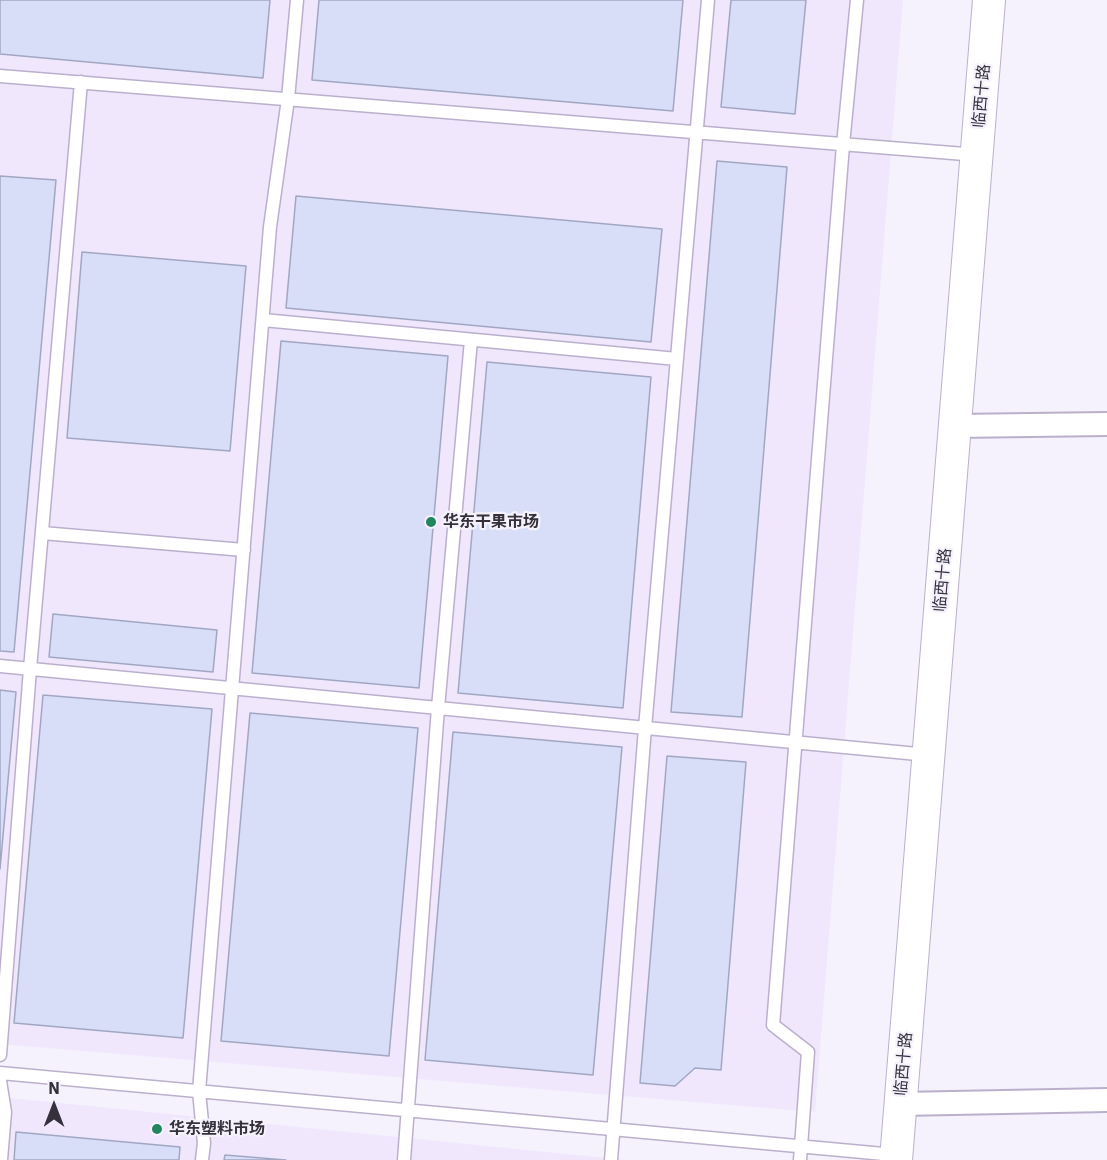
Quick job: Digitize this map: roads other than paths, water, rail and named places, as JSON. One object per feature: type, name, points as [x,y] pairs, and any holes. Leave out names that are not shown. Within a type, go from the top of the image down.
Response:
[{"type":"main road","name":"临西十路","points":[[896,1158],[989,0]]},
{"type":"street","points":[[955,426],[1107,424]]},
{"type":"street","points":[[901,1104],[1107,1100]]},
{"type":"lane","points":[[202,1160],[204,1143],[199,1091],[270,227],[288,99],[297,0]]},
{"type":"lane","points":[[611,1160],[645,728],[708,0]]},
{"type":"lane","points":[[800,1160],[808,1052],[773,1025],[856,0]]},
{"type":"lane","points":[[0,76],[977,155]]},
{"type":"lane","points":[[0,1056],[30,669],[81,82]]},
{"type":"lane","points":[[263,320],[677,359]]},
{"type":"lane","points":[[404,1160],[438,708],[471,340]]},
{"type":"lane","points":[[42,533],[244,550]]},
{"type":"lane","points":[[0,666],[929,755]]},
{"type":"lane","points":[[0,1073],[801,1147],[896,1158]]},
{"type":"lane","points":[[0,1081],[5,1112],[1,1160]]},
{"type":"place","name":"华东干果市场","points":[[431,522]]},
{"type":"place","name":"华东塑料市场","points":[[157,1129]]}]
